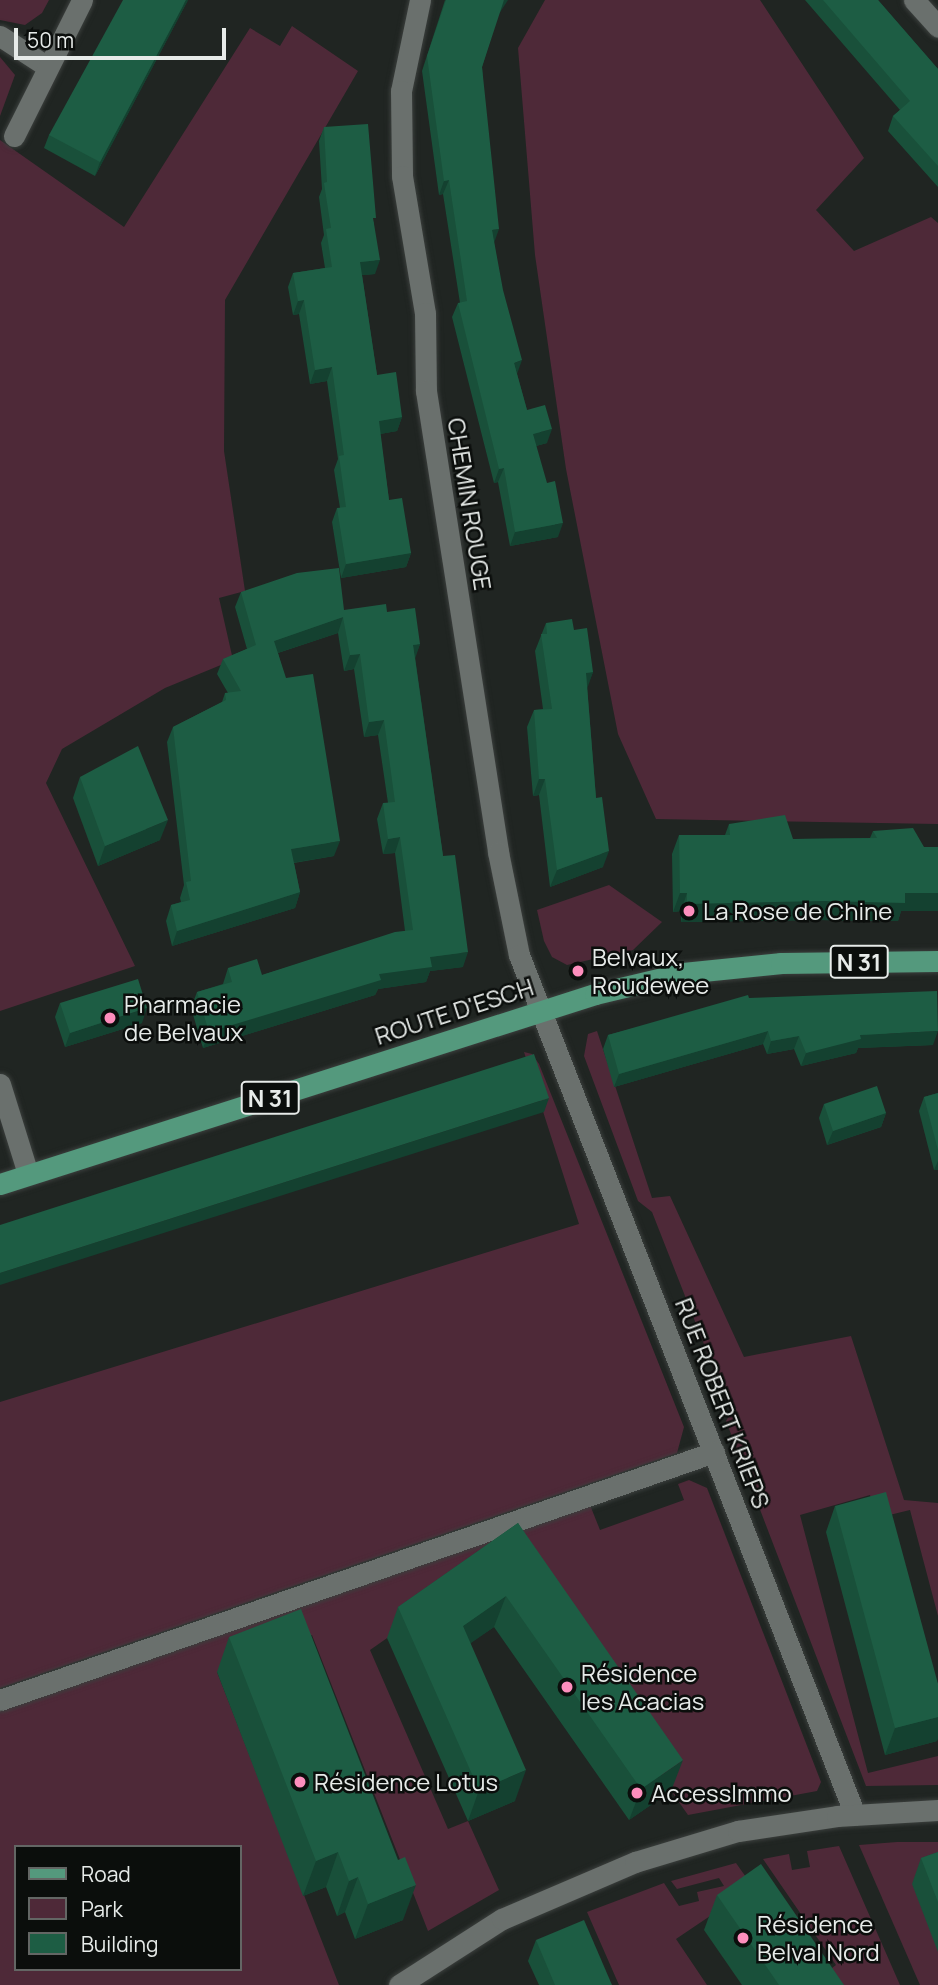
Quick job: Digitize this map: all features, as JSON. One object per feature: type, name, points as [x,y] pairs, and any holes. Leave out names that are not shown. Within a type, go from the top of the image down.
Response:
[{"type":"main road","name":"ROUTE D'ESCH","points":[[0,1184],[540,1011],[683,973],[781,963],[938,961]]},
{"type":"street","points":[[14,136],[82,0]]},
{"type":"street","name":"CHEMIN ROUGE","points":[[419,0],[401,91],[402,176],[425,313],[426,391],[498,852],[519,955],[540,1011]]},
{"type":"street","points":[[914,0],[938,27]]},
{"type":"street","points":[[0,36],[48,68]]},
{"type":"street","name":"RUE ROBERT KRIEPS","points":[[540,1011],[855,1815]]},
{"type":"street","points":[[0,1083],[28,1174]]},
{"type":"street","points":[[0,1700],[714,1452]]},
{"type":"street","points":[[399,1985],[502,1919],[635,1863],[738,1831],[855,1815],[938,1810]]},
{"type":"green space","points":[[0,0],[49,0],[42,13],[25,25],[0,20]]},
{"type":"green space","points":[[545,0],[760,0],[864,158],[816,210],[854,251],[931,217],[938,223],[938,824],[656,819],[618,734],[566,469],[535,255],[518,48]]},
{"type":"green space","points":[[292,26],[358,71],[225,300],[224,451],[245,591],[219,598],[233,660],[165,688],[62,749],[46,783],[135,966],[0,1011],[0,140],[124,227],[250,28],[280,46]]},
{"type":"green space","points":[[0,57],[15,75],[0,116]]},
{"type":"green space","points":[[609,885],[662,922],[633,950],[567,965],[552,957],[544,941],[537,910]]},
{"type":"green space","points":[[597,1031],[652,1198],[670,1196],[744,1357],[851,1336],[904,1500],[938,1503],[938,1616],[910,1510],[877,1518],[870,1495],[800,1515],[868,1773],[938,1756],[938,1785],[866,1786],[726,1421],[731,1413],[652,1212],[638,1201],[584,1056],[588,1034]]},
{"type":"green space","points":[[524,1052],[532,1054],[539,1064],[684,1427],[677,1453],[0,1688],[0,1402],[579,1224]]},
{"type":"green space","points":[[689,1480],[707,1488],[821,1782],[817,1791],[688,1815],[636,1741],[516,1548],[370,1650],[448,1829],[468,1821],[499,1890],[428,1931],[312,1635],[217,1672],[339,1985],[0,1985],[0,1710],[590,1505],[600,1530],[684,1500],[678,1484]]},
{"type":"green space","points":[[938,1842],[938,1985],[920,1985],[859,1845]]},
{"type":"green space","points":[[839,1846],[900,1985],[832,1985],[824,1974],[836,1965],[763,1859],[789,1854],[792,1870],[810,1867],[807,1851]]},
{"type":"green space","points":[[736,1863],[753,1887],[676,1939],[707,1985],[619,1985],[587,1912],[664,1883],[679,1906],[699,1901],[697,1892],[724,1886],[719,1878],[677,1889],[671,1881]]},
{"type":"building","points":[[123,0],[186,0],[100,162],[49,135]]},
{"type":"building","points":[[446,0],[504,0],[482,67],[499,229],[492,230],[503,290],[522,360],[514,363],[527,410],[545,405],[552,429],[533,434],[547,483],[555,481],[563,523],[515,532],[504,468],[499,469],[458,303],[467,301],[449,180],[444,181],[427,56]]},
{"type":"building","points":[[823,0],[878,0],[938,69],[938,166],[893,116],[910,101]]},
{"type":"building","points":[[368,124],[376,218],[373,218],[380,260],[360,262],[377,375],[396,372],[402,417],[379,421],[389,500],[402,498],[411,553],[346,564],[337,508],[346,507],[339,456],[344,455],[332,367],[315,370],[304,300],[298,301],[293,273],[332,267],[326,229],[331,228],[324,183],[327,182],[324,127]]},
{"type":"building","points":[[339,568],[344,610],[386,604],[387,612],[415,608],[420,644],[413,645],[443,856],[455,855],[468,952],[430,957],[432,967],[379,974],[381,980],[209,1032],[197,992],[232,982],[228,968],[257,959],[262,975],[395,932],[413,930],[400,837],[388,839],[383,803],[395,802],[384,720],[369,722],[360,654],[350,655],[343,617],[274,641],[286,678],[313,674],[340,841],[291,849],[300,892],[177,931],[171,905],[190,900],[186,882],[191,881],[173,727],[226,700],[225,693],[241,691],[223,659],[256,645],[241,592],[297,573]]},
{"type":"building","points":[[572,619],[574,630],[587,628],[593,672],[586,673],[596,798],[602,797],[609,851],[557,870],[545,779],[539,779],[534,710],[552,709],[541,634],[547,634],[546,623]]},
{"type":"building","points":[[138,746],[168,820],[105,846],[80,777]]},
{"type":"building","points":[[785,815],[793,839],[877,838],[873,831],[913,828],[924,847],[938,847],[938,893],[905,893],[905,903],[824,901],[687,904],[687,893],[680,893],[679,835],[730,835],[729,824]]},
{"type":"building","points":[[138,979],[147,1008],[70,1033],[60,1003]]},
{"type":"building","points":[[937,991],[938,1031],[860,1035],[861,1039],[806,1053],[799,1036],[771,1041],[768,1031],[619,1074],[608,1035],[748,995],[749,998]]},
{"type":"building","points":[[534,1054],[549,1098],[0,1273],[0,1225]]},
{"type":"building","points":[[877,1086],[886,1113],[833,1131],[824,1104]]},
{"type":"building","points":[[938,1093],[938,1150],[924,1097]]},
{"type":"building","points":[[886,1492],[938,1684],[938,1717],[895,1728],[835,1506]]},
{"type":"building","points":[[518,1523],[683,1760],[641,1789],[506,1596],[463,1626],[526,1770],[479,1790],[398,1607]]},
{"type":"building","points":[[301,1609],[398,1860],[405,1857],[416,1885],[368,1904],[358,1877],[349,1881],[338,1852],[316,1861],[229,1637]]},
{"type":"building","points":[[938,1852],[938,1902],[921,1858]]},
{"type":"building","points":[[761,1864],[844,1985],[779,1985],[717,1895]]},
{"type":"building","points":[[584,1920],[612,1985],[555,1985],[536,1940]]},
{"type":"place","name":"La Rose de Chine","points":[[689,911]]},
{"type":"place","name":"Belvaux, Roudewee","points":[[578,971]]},
{"type":"place","name":"Pharmacie de Belvaux","points":[[110,1018]]},
{"type":"place","name":"Résidence les Acacias","points":[[567,1687]]},
{"type":"place","name":"Résidence Lotus","points":[[300,1782]]},
{"type":"place","name":"AccessImmo","points":[[637,1793]]},
{"type":"place","name":"Résidence Belval Nord","points":[[743,1938]]}]
